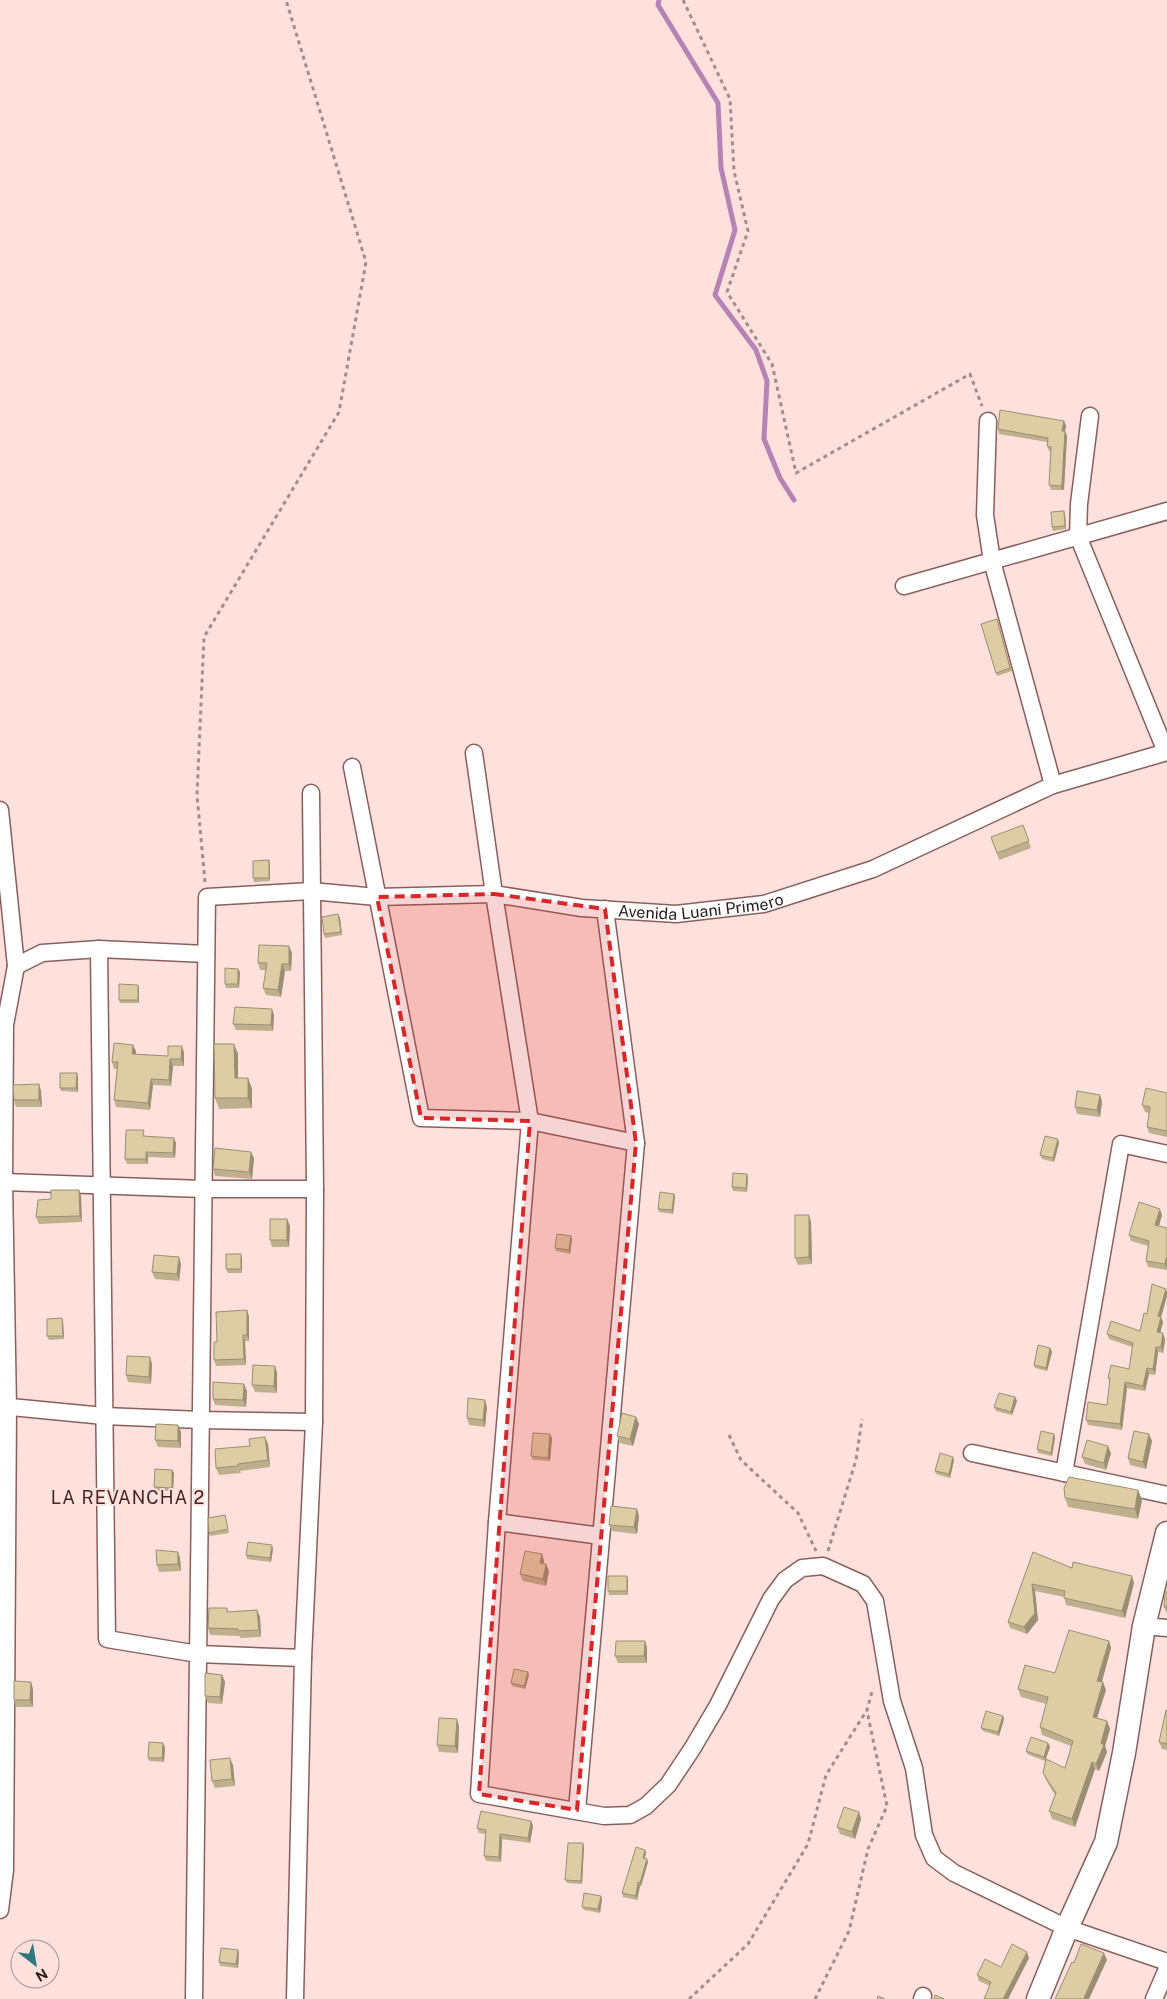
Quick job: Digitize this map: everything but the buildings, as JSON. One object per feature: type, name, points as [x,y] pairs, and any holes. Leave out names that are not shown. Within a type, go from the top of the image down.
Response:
[{"type":"street","points":[[1090,416],[1079,504],[1078,536],[1166,752]]},
{"type":"street","points":[[988,421],[985,515],[992,561],[1053,785]]},
{"type":"street","points":[[904,586],[1167,511]]},
{"type":"street","name":"Avenida Luani Primero","points":[[207,897],[311,891],[377,897],[494,894],[582,908],[676,914],[764,904],[872,870],[1053,785],[1166,752]]},
{"type":"street","points":[[474,753],[530,1121],[496,1522],[479,1794],[604,1816],[630,1816],[646,1806],[668,1785],[718,1705],[771,1599],[785,1580],[802,1568],[823,1566],[863,1584],[876,1602],[892,1701],[914,1768],[924,1835],[934,1858],[954,1873],[1067,1928],[1167,1962]]},
{"type":"street","points":[[352,767],[421,1118],[530,1121],[636,1143]]},
{"type":"street","points":[[296,1999],[303,1658],[314,1422],[315,1189],[311,793]]},
{"type":"street","points":[[0,810],[16,966],[4,1003],[3,1870],[0,1910]]},
{"type":"street","points":[[194,1999],[207,897]]},
{"type":"street","points":[[577,1810],[636,1143],[605,909]]},
{"type":"street","points":[[16,966],[42,953],[99,949],[206,954]]},
{"type":"street","points":[[99,949],[107,1639],[198,1654],[303,1658]]},
{"type":"street","points":[[1064,1473],[1121,1144],[1167,1154]]},
{"type":"street","points":[[4,1182],[203,1189],[315,1189]]},
{"type":"street","points":[[4,1406],[104,1416],[314,1422]]},
{"type":"street","points":[[972,1453],[1167,1495]]},
{"type":"street","points":[[496,1522],[602,1536]]},
{"type":"street","points":[[1038,1999],[1067,1928],[1106,1842],[1124,1753],[1144,1626],[1167,1533]]},
{"type":"street","points":[[1144,1626],[1167,1628]]},
{"type":"street","points":[[1154,1999],[1167,1969]]},
{"type":"path","points":[[207,897],[197,796],[204,638],[339,412],[366,262],[286,0]]},
{"type":"path","points":[[683,0],[730,98],[734,171],[748,232],[727,292],[772,364],[796,473],[970,374],[988,421]]},
{"type":"path","points":[[823,1566],[856,1460],[862,1419]]},
{"type":"path","points":[[729,1436],[741,1460],[798,1513],[823,1566]]},
{"type":"path","points":[[689,1999],[748,1944],[808,1844],[826,1775],[867,1710],[874,1682]]},
{"type":"path","points":[[815,1999],[849,1931],[868,1849],[887,1806],[867,1710]]},
{"type":"highlighted area","points":[[494,894],[605,909],[636,1143],[577,1810],[479,1794],[530,1121],[421,1118],[377,897]]},
{"type":"waterway","points":[[659,0],[658,5],[718,103],[721,168],[735,230],[715,295],[756,350],[767,381],[764,439],[780,478],[794,500]]},
{"type":"district","name":"LA REVANCHA 2","points":[[128,1497]]}]
